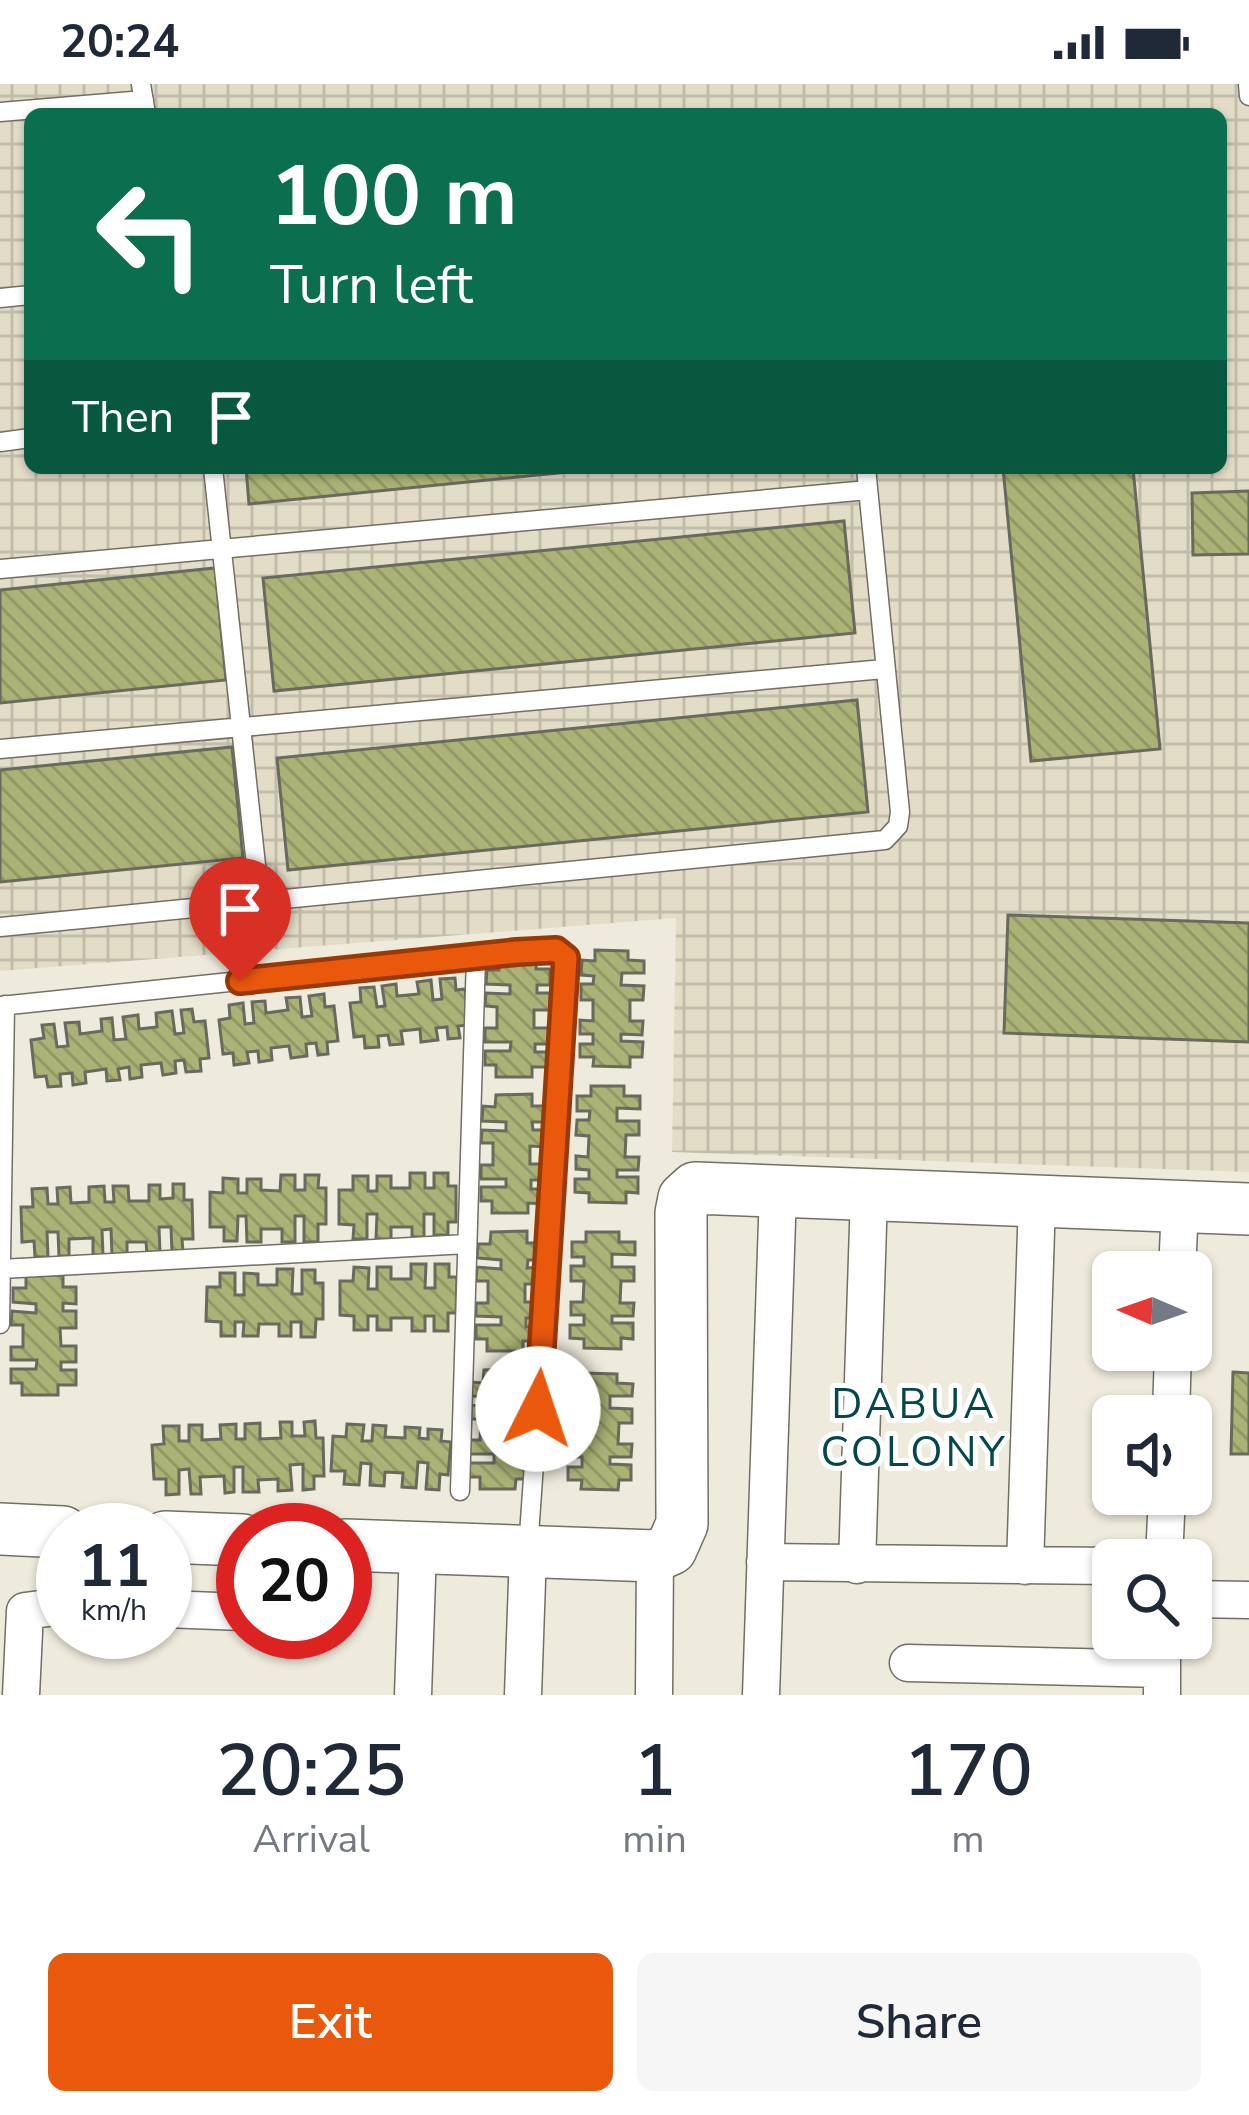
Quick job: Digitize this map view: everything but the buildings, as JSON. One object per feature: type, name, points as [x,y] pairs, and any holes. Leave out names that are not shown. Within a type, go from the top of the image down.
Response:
[{"type":"street","points":[[372,1546],[655,1556],[670,1550],[682,1524],[684,1198],[695,1187],[1249,1209]]},
{"type":"street","points":[[761,1695],[778,1191]]},
{"type":"street","points":[[857,1564],[869,1195]]},
{"type":"street","points":[[1025,1566],[1037,1201]]},
{"type":"street","points":[[1178,1251],[1180,1206]]},
{"type":"street","points":[[0,1529],[36,1531]]},
{"type":"street","points":[[413,1695],[418,1549]]},
{"type":"street","points":[[523,1695],[528,1552]]},
{"type":"street","points":[[654,1695],[655,1556]]},
{"type":"street","points":[[765,1562],[1092,1566]]},
{"type":"street","points":[[1212,1599],[1249,1600]]},
{"type":"street","points":[[0,1693],[21,1694],[25,1611],[36,1610]]},
{"type":"street","points":[[908,1663],[1162,1667]]},
{"type":"lane","points":[[1248,84],[1249,96]]},
{"type":"lane","points":[[56,108],[144,99]]},
{"type":"lane","points":[[214,474],[226,550],[260,902]]},
{"type":"lane","points":[[0,927],[885,841],[898,826],[900,812],[867,474]]},
{"type":"lane","points":[[0,569],[868,490]]},
{"type":"lane","points":[[0,749],[884,669]]},
{"type":"lane","points":[[0,1324],[2,1006],[556,950],[568,965],[528,1552]]},
{"type":"lane","points":[[460,1491],[476,956]]},
{"type":"lane","points":[[1,1269],[467,1244]]},
{"type":"shaded area","points":[[0,84],[1249,84],[1249,1172],[672,1152],[676,918],[0,971]]},
{"type":"district","name":"DABUA COLONY","points":[[914,1428]]},
{"type":"route","points":[[240,981],[517,952],[556,950],[566,958],[538,1409]]}]
